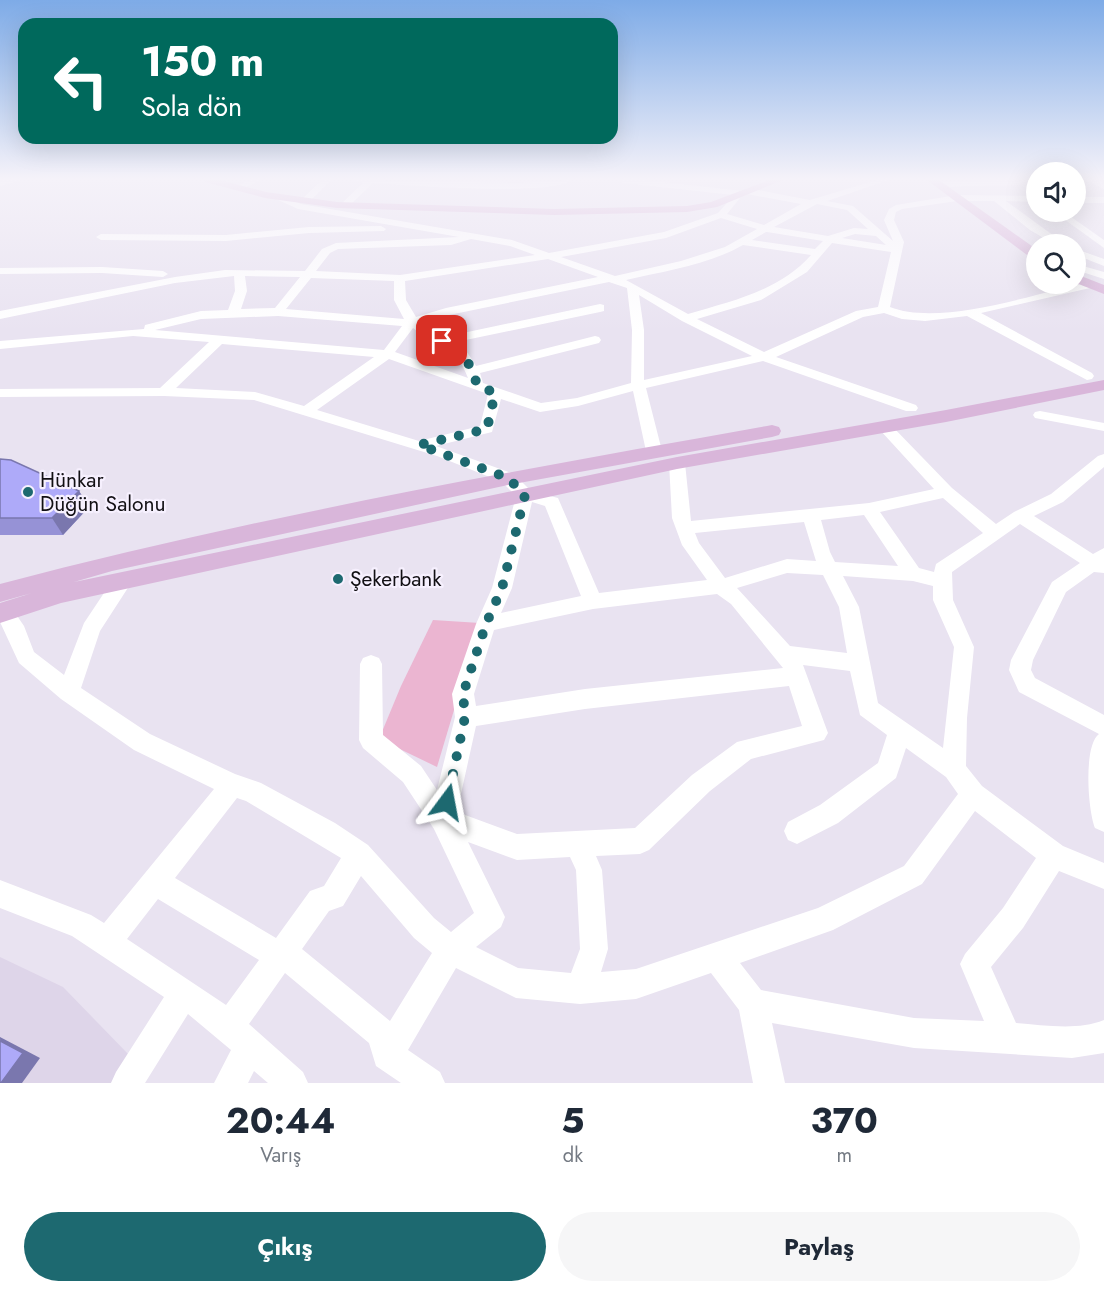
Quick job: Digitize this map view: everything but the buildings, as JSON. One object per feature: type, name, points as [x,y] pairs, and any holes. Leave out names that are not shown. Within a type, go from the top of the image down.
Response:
[{"type":"main road","points":[[1002,231],[1026,248]]},
{"type":"main road","points":[[1086,283],[1104,290]]},
{"type":"main road","points":[[1,606],[112,563],[508,478],[654,451],[1098,378]]},
{"type":"main road","points":[[1,606],[677,463],[885,427],[1098,378]]},
{"type":"street","points":[[101,237],[226,238],[303,231]]},
{"type":"street","points":[[445,231],[512,243],[609,280],[632,286],[686,318],[764,357],[911,408]]},
{"type":"street","points":[[0,315],[175,280],[225,273],[400,278],[549,256],[666,235],[679,231]]},
{"type":"street","points":[[0,345],[133,332],[201,315],[233,313],[278,312],[411,322],[446,312],[585,292],[609,280],[684,264],[743,242],[764,231]]},
{"type":"street","points":[[778,231],[898,250]]},
{"type":"street","points":[[686,318],[757,298],[803,270],[831,238],[854,231],[879,233]]},
{"type":"street","points":[[876,231],[898,250]]},
{"type":"street","points":[[885,309],[883,305],[899,242],[892,231]]},
{"type":"street","points":[[1085,231],[1104,245]]},
{"type":"street","points":[[278,312],[326,251],[336,246],[451,242],[476,236]]},
{"type":"street","points":[[743,242],[819,253]]},
{"type":"street","points":[[1086,256],[1104,263]]},
{"type":"street","points":[[1086,270],[1104,276]]},
{"type":"street","points":[[0,271],[225,273]]},
{"type":"street","points":[[233,313],[241,291],[239,272]]},
{"type":"street","points":[[400,278],[398,287],[401,303],[411,322],[442,341],[457,347],[473,371],[477,385]]},
{"type":"street","points":[[133,332],[387,354],[540,408],[578,402],[639,385],[764,357],[860,314],[885,309],[898,316],[918,318],[969,312],[1090,285]]},
{"type":"street","points":[[632,286],[638,330],[636,352],[639,385],[654,451]]},
{"type":"street","points":[[442,341],[600,308],[585,292]]},
{"type":"street","points":[[969,312],[1098,378]]},
{"type":"street","points":[[307,411],[387,354],[411,322]]},
{"type":"street","points":[[164,392],[221,338]]},
{"type":"street","points":[[473,371],[595,340]]},
{"type":"street","points":[[0,393],[164,392],[255,396],[419,445],[508,478],[525,495],[552,502],[593,601]]},
{"type":"street","points":[[419,445],[487,429],[495,393]]},
{"type":"street","points":[[1040,415],[1104,427]]},
{"type":"street","points":[[885,427],[946,492],[994,533]]},
{"type":"street","points":[[954,770],[956,718],[964,647],[943,600],[943,569],[1020,516],[1057,498],[1104,459]]},
{"type":"street","points":[[443,820],[517,848],[640,841],[701,783],[745,750],[816,732],[791,662],[738,599],[721,586],[691,545],[681,518],[677,463]]},
{"type":"street","points":[[685,528],[811,513],[868,509],[946,492]]},
{"type":"street","points":[[443,820],[465,717],[463,694],[486,624],[502,588],[525,495]]},
{"type":"street","points":[[868,509],[912,574]]},
{"type":"street","points":[[811,513],[821,552],[849,608],[868,708],[899,733],[954,770],[973,794],[1054,855],[1103,875]]},
{"type":"street","points":[[1020,516],[1100,562],[1059,586],[1022,660],[1020,670],[1027,685],[1104,726]]},
{"type":"street","points":[[486,624],[593,601],[721,586],[787,566],[912,574],[943,581]]},
{"type":"street","points":[[69,692],[91,630],[123,580]]},
{"type":"street","points":[[1,606],[14,626],[26,657],[69,692],[142,742],[232,785],[252,791],[327,832],[359,854],[424,928],[451,950],[516,983],[580,989],[636,984],[823,920],[913,875],[973,794]]},
{"type":"street","points":[[784,654],[861,663]]},
{"type":"street","points":[[371,664],[371,740],[412,774],[443,820],[491,917],[451,950],[387,1055]]},
{"type":"street","points":[[465,717],[585,699],[796,676]]},
{"type":"street","points":[[797,831],[829,814],[888,770],[899,733]]},
{"type":"street","points":[[1104,743],[1102,790],[1104,819]]},
{"type":"street","points":[[107,942],[232,785]]},
{"type":"street","points":[[578,844],[589,870],[594,949],[580,989]]},
{"type":"street","points":[[230,1083],[239,1037],[284,953],[320,901],[333,896],[359,854]]},
{"type":"street","points":[[1006,1038],[975,964],[1013,918],[1054,855]]},
{"type":"street","points":[[156,882],[274,953],[284,953],[383,1035],[387,1055],[429,1083]]},
{"type":"street","points":[[0,894],[81,925],[205,1007],[292,1083]]},
{"type":"street","points":[[716,956],[753,1004],[769,1083]]},
{"type":"street","points":[[127,1083],[184,993]]},
{"type":"street","points":[[753,1004],[914,1033],[1072,1042],[1103,1039]]},
{"type":"shaded area","points":[[433,620],[480,623],[437,767],[379,739],[401,686]]},
{"type":"shaded area","points":[[0,957],[63,987],[129,1055],[111,1083],[0,1083]]},
{"type":"place","name":"Hünkar Düğün Salonu","points":[[28,492]]},
{"type":"place","name":"Şekerbank","points":[[338,579]]},
{"type":"route","points":[[442,341],[457,347],[473,371],[477,385],[495,393],[487,429],[419,445],[508,478],[525,495],[502,588],[486,624],[463,694],[465,717],[447,802]]}]
